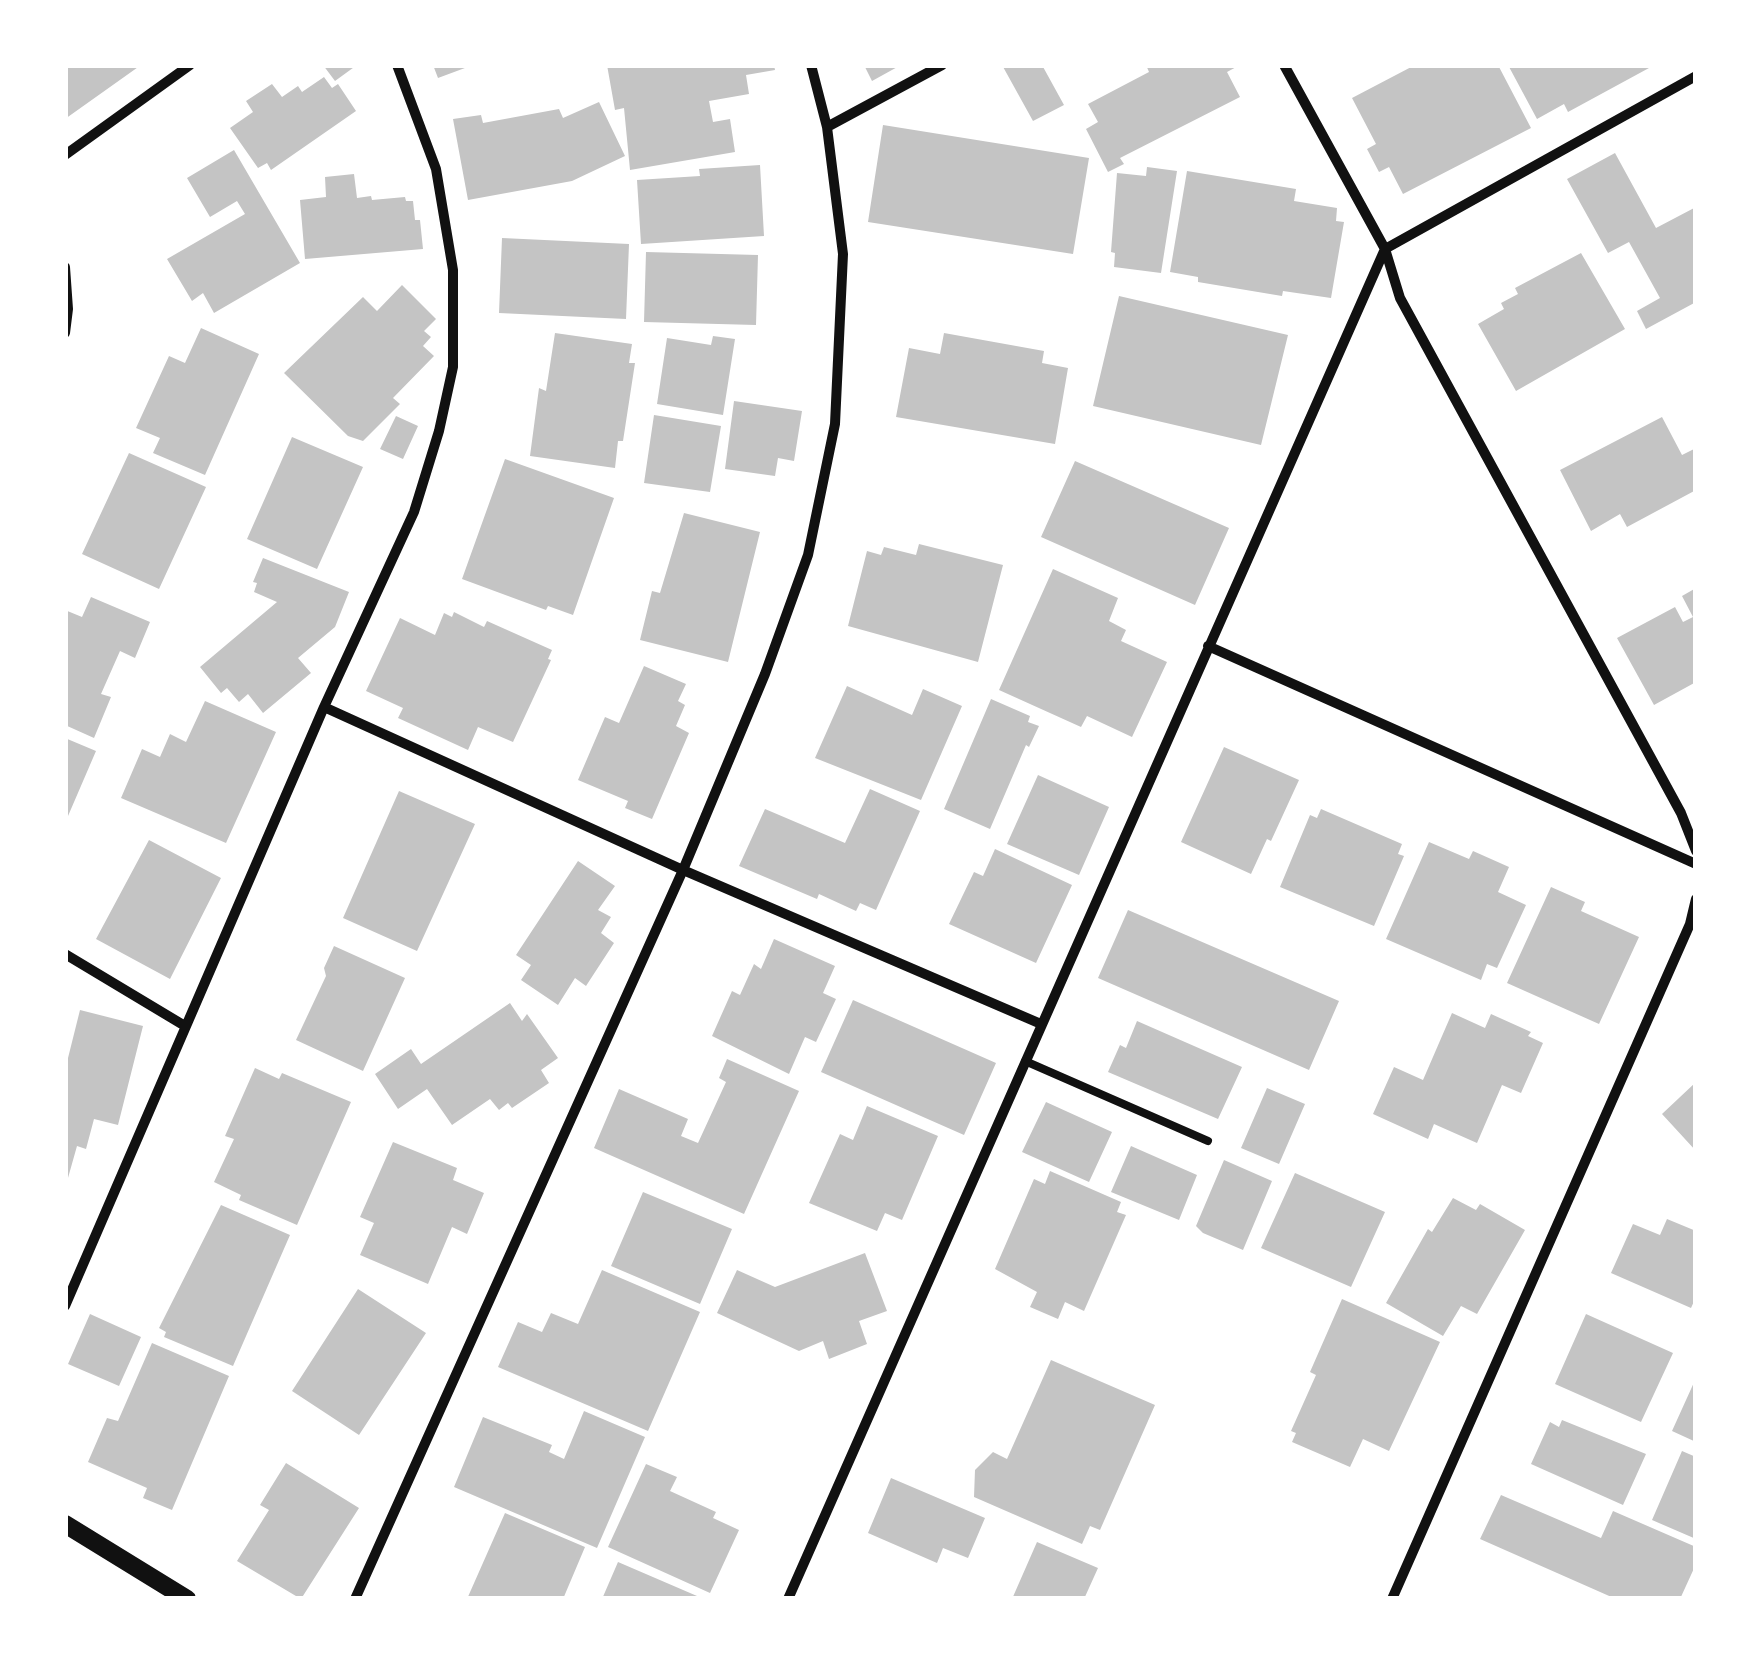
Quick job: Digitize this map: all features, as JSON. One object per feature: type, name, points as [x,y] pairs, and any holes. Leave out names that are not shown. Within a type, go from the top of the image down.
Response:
[{"type":"street","points":[[65,154],[190,65]]},
{"type":"street","points":[[65,1306],[324,707],[414,512],[439,431],[452,367],[453,270],[436,169],[397,65]]},
{"type":"street","points":[[355,1599],[683,870],[765,674],[808,555],[836,424],[843,254],[827,127],[811,65]]},
{"type":"street","points":[[827,127],[942,65]]},
{"type":"street","points":[[1284,65],[1385,249],[1400,298],[1681,814],[1696,851]]},
{"type":"street","points":[[788,1599],[1385,249],[1696,76]]},
{"type":"street","points":[[65,267],[65,332]]},
{"type":"street","points":[[1208,646],[1696,864]]},
{"type":"street","points":[[324,707],[683,870],[1041,1024]]},
{"type":"street","points":[[1392,1599],[1690,924],[1696,900]]},
{"type":"street","points":[[65,954],[185,1026]]},
{"type":"street","points":[[65,1524],[187,1599]]},
{"type":"lane","points":[[1025,1061],[1208,1141]]},
{"type":"building","points":[[65,65],[141,65],[65,119]]},
{"type":"building","points":[[323,65],[357,65],[335,81]]},
{"type":"building","points":[[433,65],[473,65],[438,78]]},
{"type":"building","points":[[607,65],[774,65],[775,70],[746,75],[749,94],[709,101],[713,122],[730,119],[735,152],[630,170],[624,108],[615,110]]},
{"type":"building","points":[[864,65],[901,65],[872,81]]},
{"type":"building","points":[[1002,65],[1042,65],[1064,105],[1033,121]]},
{"type":"building","points":[[1146,65],[1240,65],[1227,72],[1240,97],[1120,158],[1124,164],[1108,172],[1086,129],[1098,122],[1088,104],[1149,72]]},
{"type":"building","points":[[1415,65],[1498,65],[1531,128],[1403,194],[1389,167],[1379,172],[1367,149],[1376,144],[1352,98]]},
{"type":"building","points":[[1508,65],[1649,68],[1568,112],[1564,104],[1537,119]]},
{"type":"building","points":[[324,77],[332,88],[338,84],[356,111],[271,170],[267,163],[258,168],[230,128],[253,112],[246,101],[272,84],[282,97],[298,86],[302,92]]},
{"type":"building","points":[[599,102],[625,156],[572,181],[468,200],[453,119],[481,115],[483,123],[559,109],[563,118]]},
{"type":"building","points":[[883,125],[1089,158],[1073,254],[868,222]]},
{"type":"building","points":[[234,150],[300,263],[214,313],[203,293],[192,301],[167,259],[245,214],[237,201],[210,217],[187,178]]},
{"type":"building","points":[[1615,153],[1656,228],[1696,207],[1696,302],[1646,329],[1637,311],[1660,298],[1629,242],[1608,253],[1567,179]]},
{"type":"building","points":[[760,165],[764,236],[641,244],[637,180],[700,176],[699,169]]},
{"type":"building","points":[[1147,167],[1177,171],[1161,273],[1114,267],[1115,253],[1111,252],[1117,173],[1146,176]]},
{"type":"building","points":[[1187,171],[1296,189],[1294,201],[1337,208],[1336,221],[1344,222],[1331,298],[1283,291],[1282,296],[1198,282],[1198,277],[1170,272]]},
{"type":"building","points":[[354,174],[357,198],[405,197],[406,201],[413,201],[423,249],[305,259],[300,200],[326,197],[325,177]]},
{"type":"building","points":[[502,238],[629,244],[626,319],[499,313]]},
{"type":"building","points":[[646,252],[758,255],[756,325],[644,322]]},
{"type":"building","points":[[1581,253],[1625,329],[1516,391],[1478,324],[1504,309],[1501,303],[1518,294],[1515,288]]},
{"type":"building","points":[[402,285],[436,319],[424,331],[431,337],[423,346],[434,356],[393,398],[400,404],[363,441],[348,436],[284,373],[363,297],[377,311]]},
{"type":"building","points":[[1119,296],[1288,335],[1261,445],[1093,406]]},
{"type":"building","points":[[201,328],[259,354],[205,475],[153,453],[160,438],[136,428],[169,356],[185,363]]},
{"type":"building","points":[[555,333],[632,344],[629,363],[635,363],[615,468],[530,456],[539,388],[546,391]]},
{"type":"building","points":[[944,333],[1044,351],[1042,363],[1068,368],[1055,444],[896,417],[909,348],[940,354]]},
{"type":"building","points":[[713,336],[735,339],[723,415],[657,404],[667,338],[711,345]]},
{"type":"building","points":[[734,401],[802,411],[794,461],[778,458],[775,476],[725,469]]},
{"type":"building","points":[[654,415],[721,426],[710,492],[644,483]]},
{"type":"building","points":[[396,416],[418,426],[403,459],[380,449]]},
{"type":"building","points":[[1662,417],[1682,455],[1696,448],[1696,490],[1627,527],[1620,514],[1591,531],[1560,470]]},
{"type":"building","points":[[292,437],[363,467],[317,569],[247,539]]},
{"type":"building","points":[[129,453],[206,487],[159,589],[82,554]]},
{"type":"building","points":[[505,459],[614,498],[573,615],[548,606],[546,610],[462,579]]},
{"type":"building","points":[[1075,461],[1229,528],[1195,605],[1041,537]]},
{"type":"building","points":[[684,513],[760,532],[728,662],[640,640],[652,591],[660,593]]},
{"type":"building","points":[[919,544],[1003,565],[978,662],[848,626],[867,551],[881,555],[884,547],[916,555]]},
{"type":"building","points":[[263,558],[349,592],[335,627],[298,658],[311,673],[263,713],[248,694],[239,702],[227,688],[221,693],[200,667],[277,602],[254,592],[257,583],[253,582]]},
{"type":"building","points":[[1053,569],[1118,598],[1109,621],[1126,630],[1121,641],[1167,662],[1132,737],[1087,716],[1081,727],[999,690]]},
{"type":"building","points":[[1696,588],[1696,682],[1654,705],[1617,638],[1675,607],[1683,622],[1693,617],[1682,596]]},
{"type":"building","points":[[91,597],[150,622],[135,658],[120,651],[101,694],[111,697],[94,738],[65,725],[65,610],[82,617]]},
{"type":"building","points":[[454,612],[484,627],[487,621],[552,650],[513,742],[478,727],[468,750],[398,718],[403,708],[366,691],[400,618],[435,635],[444,613],[452,617]]},
{"type":"building","points":[[644,666],[686,684],[678,701],[685,705],[676,726],[689,733],[652,819],[625,808],[628,801],[578,780],[605,717],[619,723]]},
{"type":"building","points":[[847,686],[912,715],[923,689],[962,706],[921,800],[815,758]]},
{"type":"building","points":[[991,699],[1030,716],[1028,722],[1039,726],[1029,747],[1026,745],[990,829],[944,809]]},
{"type":"building","points":[[205,701],[276,732],[226,843],[121,798],[142,749],[160,757],[170,734],[186,742]]},
{"type":"building","points":[[65,738],[96,751],[65,823]]},
{"type":"building","points":[[1224,747],[1299,780],[1251,874],[1181,842]]},
{"type":"building","points":[[1038,775],[1109,807],[1079,875],[1007,844]]},
{"type":"building","points":[[870,789],[920,811],[876,910],[860,903],[856,911],[819,894],[817,899],[739,866],[765,809],[845,843]]},
{"type":"building","points":[[399,791],[475,824],[417,951],[343,918]]},
{"type":"building","points":[[1321,809],[1402,844],[1398,854],[1404,856],[1374,926],[1280,887],[1310,815],[1317,818]]},
{"type":"building","points":[[149,840],[221,878],[170,979],[96,939]]},
{"type":"building","points":[[1429,842],[1469,859],[1473,851],[1509,867],[1498,892],[1526,905],[1497,968],[1487,964],[1481,980],[1386,939]]},
{"type":"building","points":[[995,849],[1072,885],[1036,963],[949,924],[974,872],[983,876]]},
{"type":"building","points":[[578,861],[615,886],[598,910],[611,917],[601,933],[614,943],[586,986],[575,978],[558,1005],[521,980],[531,965],[516,955]]},
{"type":"building","points":[[1551,887],[1585,902],[1581,911],[1639,937],[1599,1024],[1507,983]]},
{"type":"building","points":[[1128,910],[1339,1001],[1309,1070],[1098,978]]},
{"type":"building","points":[[774,939],[835,966],[823,993],[836,999],[816,1042],[805,1037],[789,1074],[712,1036],[732,991],[740,995],[754,964],[761,969]]},
{"type":"building","points":[[334,946],[405,978],[363,1071],[296,1040],[326,976],[324,968]]},
{"type":"building","points":[[853,1000],[996,1063],[964,1135],[821,1072]]},
{"type":"building","points":[[510,1003],[522,1021],[527,1014],[558,1058],[541,1070],[549,1083],[512,1108],[508,1103],[499,1110],[490,1099],[452,1125],[427,1089],[398,1109],[375,1074],[411,1049],[421,1064]]},
{"type":"building","points":[[80,1010],[143,1026],[118,1125],[94,1119],[86,1149],[77,1146],[66,1185],[65,1070]]},
{"type":"building","points":[[1452,1013],[1485,1028],[1491,1014],[1531,1032],[1528,1036],[1543,1043],[1521,1093],[1502,1085],[1477,1143],[1434,1124],[1428,1139],[1373,1114],[1394,1067],[1423,1080]]},
{"type":"building","points":[[1137,1021],[1242,1067],[1218,1119],[1108,1072],[1120,1045],[1126,1048]]},
{"type":"building","points":[[727,1059],[799,1091],[744,1214],[594,1148],[619,1089],[688,1119],[681,1136],[698,1143],[726,1082],[719,1078]]},
{"type":"building","points":[[255,1068],[279,1079],[282,1073],[351,1102],[297,1225],[239,1200],[241,1195],[214,1182],[234,1139],[225,1136]]},
{"type":"building","points":[[1696,1082],[1696,1151],[1662,1114]]},
{"type":"building","points":[[1267,1088],[1305,1104],[1279,1164],[1241,1148]]},
{"type":"building","points":[[1046,1102],[1112,1132],[1089,1182],[1022,1152]]},
{"type":"building","points":[[867,1106],[938,1136],[902,1220],[885,1213],[877,1231],[809,1203],[840,1134],[853,1140]]},
{"type":"building","points":[[393,1142],[457,1168],[453,1180],[484,1193],[467,1234],[452,1227],[428,1284],[360,1255],[374,1223],[360,1217]]},
{"type":"building","points":[[1131,1146],[1197,1175],[1179,1220],[1111,1192]]},
{"type":"building","points":[[1224,1160],[1272,1181],[1243,1250],[1203,1233],[1196,1226]]},
{"type":"building","points":[[1050,1171],[1121,1202],[1117,1212],[1126,1215],[1084,1311],[1065,1302],[1058,1319],[1030,1307],[1037,1292],[995,1269],[1034,1179],[1045,1184]]},
{"type":"building","points":[[1295,1173],[1385,1212],[1351,1287],[1261,1248]]},
{"type":"building","points":[[643,1192],[732,1229],[700,1304],[611,1266]]},
{"type":"building","points":[[1453,1198],[1476,1210],[1480,1204],[1525,1230],[1477,1314],[1461,1306],[1443,1336],[1386,1303],[1428,1229],[1432,1232]]},
{"type":"building","points":[[221,1205],[290,1235],[233,1366],[164,1337],[166,1332],[159,1328]]},
{"type":"building","points":[[1667,1219],[1696,1231],[1696,1297],[1691,1308],[1611,1273],[1633,1224],[1660,1235]]},
{"type":"building","points":[[865,1253],[887,1311],[859,1321],[867,1344],[829,1359],[823,1341],[799,1351],[717,1313],[737,1270],[775,1287]]},
{"type":"building","points":[[602,1270],[700,1312],[648,1431],[498,1367],[518,1322],[542,1332],[551,1313],[578,1324]]},
{"type":"building","points":[[358,1289],[426,1333],[359,1435],[292,1391]]},
{"type":"building","points":[[1342,1299],[1440,1342],[1389,1451],[1363,1439],[1350,1467],[1292,1442],[1296,1433],[1291,1431],[1316,1375],[1310,1372]]},
{"type":"building","points":[[90,1314],[141,1337],[119,1386],[68,1364]]},
{"type":"building","points":[[1586,1314],[1673,1353],[1641,1422],[1555,1384]]},
{"type":"building","points":[[152,1343],[229,1376],[172,1510],[143,1498],[147,1488],[88,1462],[107,1418],[118,1421]]},
{"type":"building","points":[[1051,1360],[1155,1405],[1100,1530],[1090,1526],[1082,1544],[974,1497],[975,1470],[993,1452],[1007,1459]]},
{"type":"building","points":[[1696,1378],[1696,1442],[1672,1431]]},
{"type":"building","points":[[584,1411],[645,1437],[597,1548],[454,1487],[483,1417],[552,1445],[549,1452],[564,1459]]},
{"type":"building","points":[[1562,1420],[1646,1454],[1623,1505],[1531,1464],[1550,1422],[1559,1427]]},
{"type":"building","points":[[1682,1451],[1696,1457],[1696,1539],[1652,1520]]},
{"type":"building","points":[[286,1463],[359,1508],[301,1599],[237,1561],[269,1510],[260,1505]]},
{"type":"building","points":[[646,1464],[677,1477],[670,1491],[716,1512],[713,1518],[739,1530],[710,1593],[608,1547]]},
{"type":"building","points":[[891,1478],[985,1518],[968,1558],[943,1548],[937,1563],[868,1533]]},
{"type":"building","points":[[1501,1495],[1601,1538],[1613,1511],[1696,1547],[1696,1564],[1680,1599],[1616,1599],[1480,1539]]},
{"type":"building","points":[[505,1513],[585,1547],[563,1599],[467,1599]]},
{"type":"building","points":[[1037,1542],[1098,1568],[1084,1599],[1012,1599]]},
{"type":"building","points":[[618,1562],[704,1599],[602,1599]]}]
